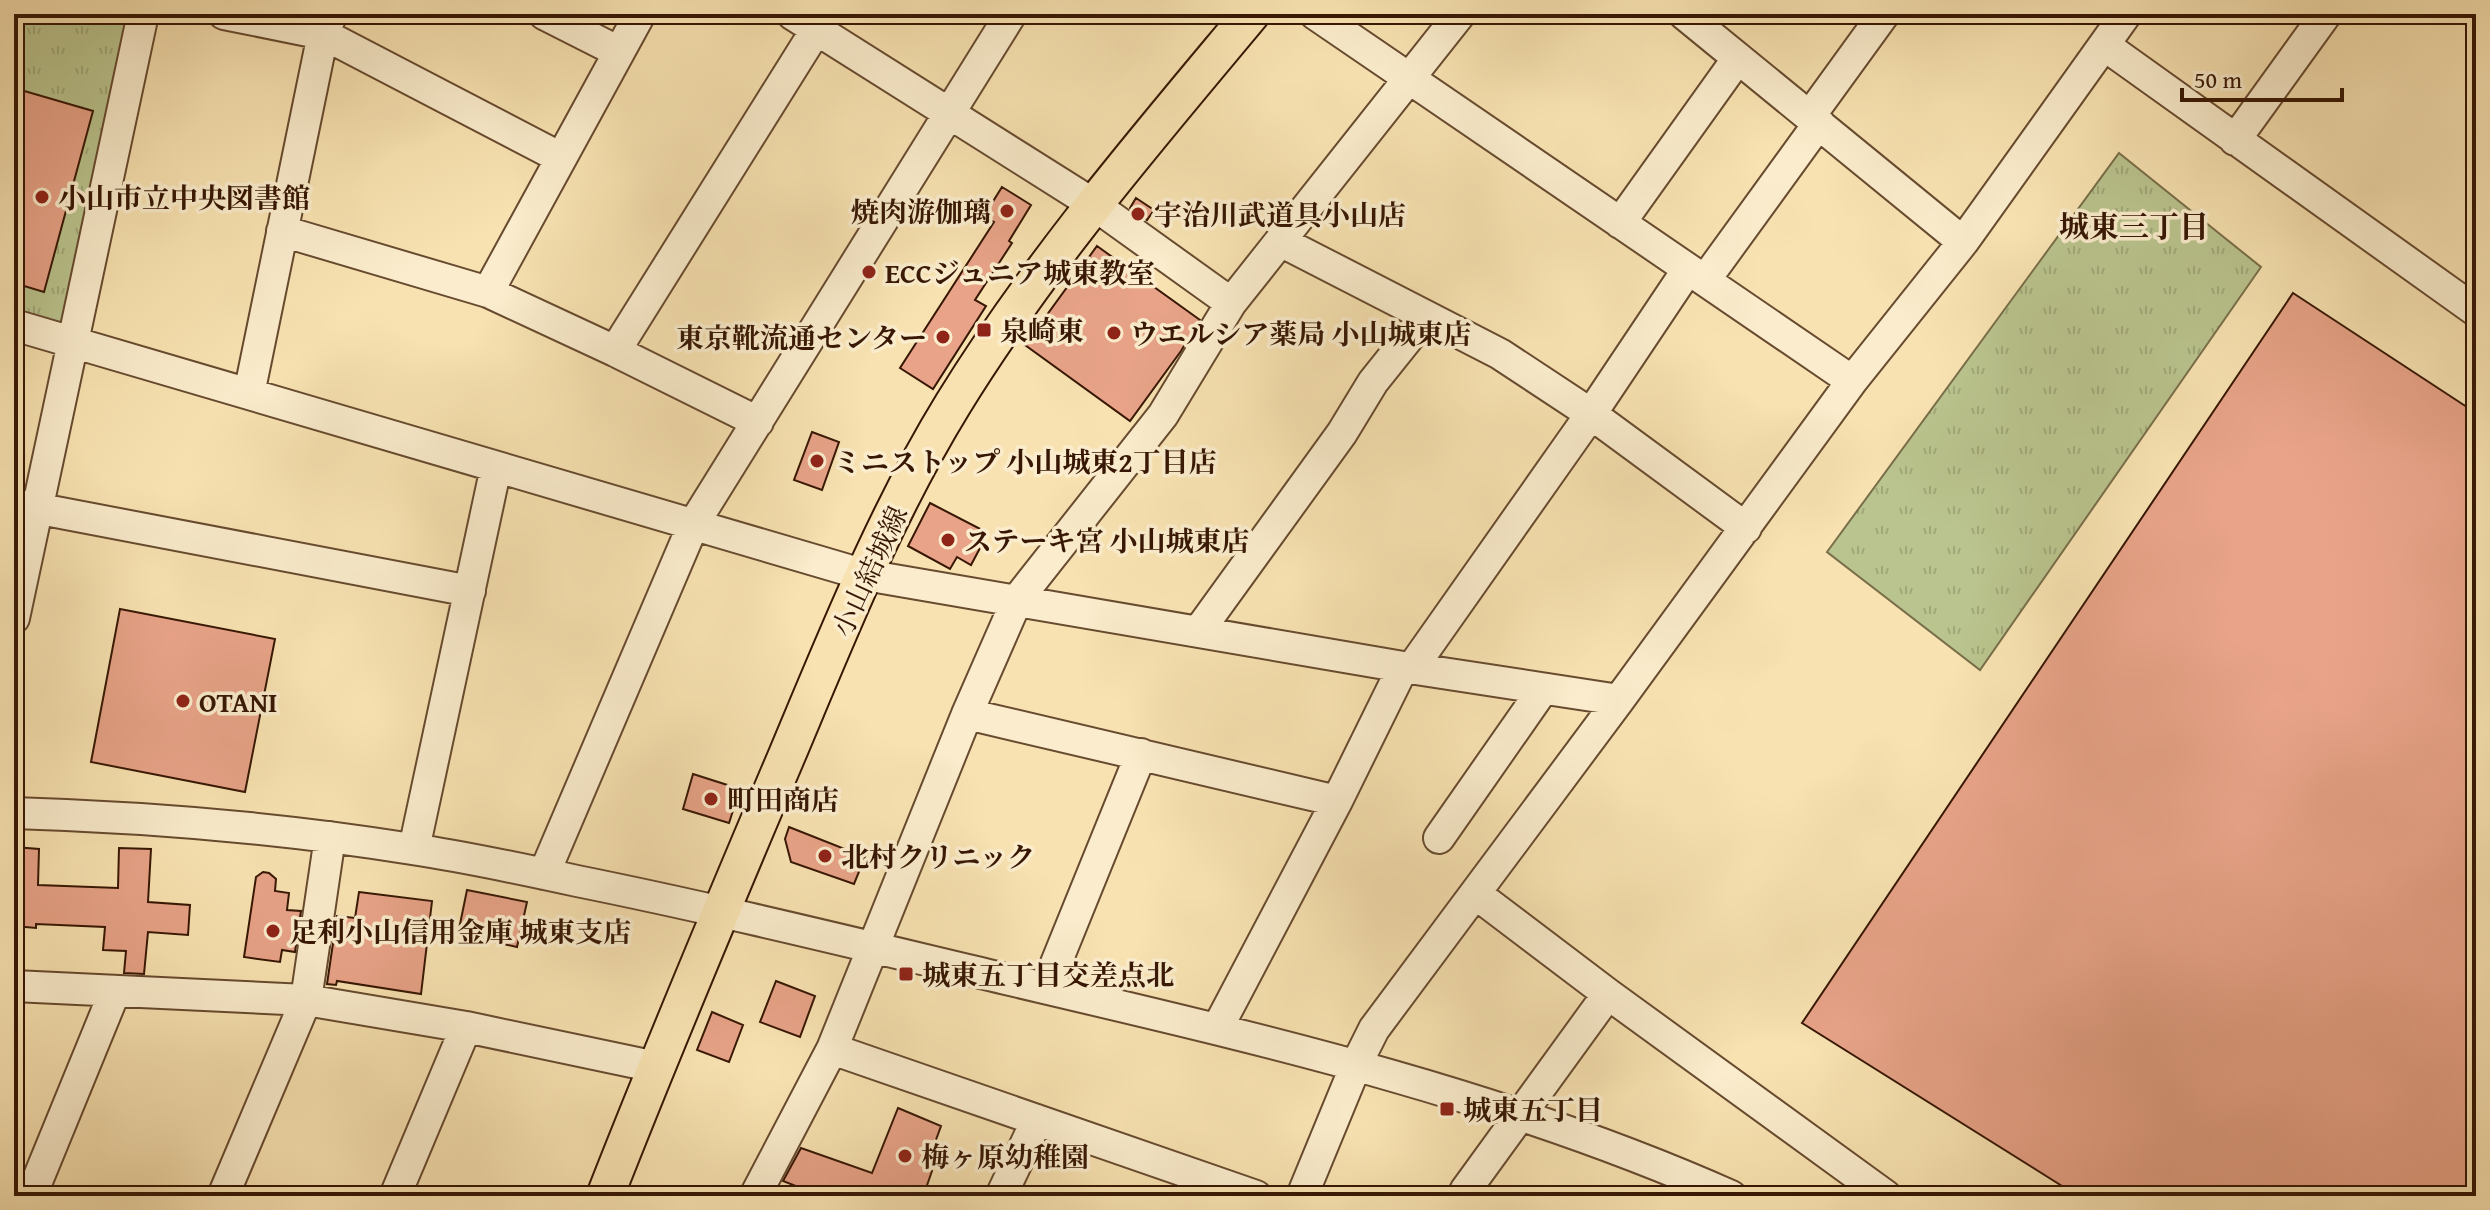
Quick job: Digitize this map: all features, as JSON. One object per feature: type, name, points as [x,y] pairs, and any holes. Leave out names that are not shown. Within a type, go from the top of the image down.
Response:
[{"type":"main road","name":"小山結城線","points":[[605,1196],[721,910],[865,575],[923,457],[952,406],[1036,278],[1093,204],[1251,14]]},
{"type":"street","points":[[14,618],[25,507],[73,342],[143,14]]},
{"type":"street","points":[[224,14],[327,24],[561,158]]},
{"type":"street","points":[[544,14],[619,52]]},
{"type":"street","points":[[488,292],[640,14]]},
{"type":"street","points":[[544,874],[693,525],[1011,14]]},
{"type":"street","points":[[1315,14],[1852,381]]},
{"type":"street","points":[[755,1196],[832,1049],[967,714],[1017,600],[1163,415],[1231,303],[1460,14]]},
{"type":"street","points":[[1684,14],[1963,242]]},
{"type":"street","points":[[1217,1029],[1408,667],[1591,414],[1814,119],[1884,14]]},
{"type":"street","points":[[1302,1196],[1374,1029],[1852,381],[1963,242],[2126,14]]},
{"type":"street","points":[[2235,140],[2326,14]]},
{"type":"street","points":[[615,351],[811,19],[949,114],[1093,204],[1231,303]]},
{"type":"street","points":[[249,394],[327,24]]},
{"type":"street","points":[[2104,45],[2476,311]]},
{"type":"street","points":[[1620,223],[1738,58]]},
{"type":"street","points":[[282,231],[488,292],[758,422]]},
{"type":"street","points":[[1280,241],[1500,354],[1591,414],[1746,528]]},
{"type":"street","points":[[1198,632],[1342,433],[1373,382],[1425,317]]},
{"type":"street","points":[[14,325],[865,575],[1619,700]]},
{"type":"street","points":[[414,849],[496,467]]},
{"type":"street","points":[[25,507],[470,591]]},
{"type":"street","points":[[1439,838],[1543,689]]},
{"type":"street","points":[[967,714],[1337,801]]},
{"type":"street","points":[[1046,988],[1141,754]]},
{"type":"street","points":[[14,813],[210,825],[330,837],[414,849],[721,910],[1356,1065],[1521,1113],[1677,1172],[1731,1196]]},
{"type":"street","points":[[223,1196],[306,1000],[330,837]]},
{"type":"street","points":[[1476,894],[1886,1196]]},
{"type":"street","points":[[14,986],[306,1000],[466,1027],[656,1067]]},
{"type":"street","points":[[31,1196],[115,991]]},
{"type":"street","points":[[1465,1194],[1608,994]]},
{"type":"street","points":[[395,1196],[466,1027]]},
{"type":"street","points":[[832,1049],[1256,1196]]},
{"type":"street","points":[[1001,1196],[1037,1120]]},
{"type":"green space","points":[[14,14],[128,14],[61,327],[14,310]]},
{"type":"green space","points":[[2119,153],[2261,267],[1980,670],[1827,552]]},
{"type":"building","name":"小山市立中央図書館","points":[[14,88],[93,111],[44,292],[14,283]]},
{"type":"building","points":[[1002,187],[1031,205],[1009,241],[1012,243],[975,300],[986,306],[933,389],[900,368],[994,222],[984,216]]},
{"type":"building","points":[[1136,198],[1154,210],[1147,220],[1130,208]]},
{"type":"building","name":"ウエルシア薬局 小山城東店","points":[[1097,246],[1200,320],[1130,421],[1025,345]]},
{"type":"building","points":[[2293,293],[2476,413],[2476,1196],[2078,1196],[1802,1023]]},
{"type":"building","name":"ミニストップ 小山城東2丁目店","points":[[812,432],[839,442],[822,490],[794,480]]},
{"type":"building","name":"ステーキ宮 小山城東店","points":[[930,503],[988,533],[971,565],[957,557],[950,569],[908,546]]},
{"type":"building","name":"OTANI","points":[[120,609],[275,639],[245,792],[91,762]]},
{"type":"building","name":"町田商店","points":[[693,774],[740,789],[729,823],[683,809]]},
{"type":"building","name":"北村クリニック","points":[[789,827],[865,857],[854,884],[791,862],[785,839]]},
{"type":"building","points":[[14,847],[39,849],[38,885],[118,888],[119,848],[151,849],[148,902],[190,905],[188,935],[148,932],[144,974],[124,973],[126,951],[103,950],[105,927],[14,926]]},
{"type":"building","name":"足利小山信用金庫 城東支店","points":[[263,872],[276,879],[275,891],[289,893],[287,910],[301,911],[295,952],[282,950],[280,962],[244,957],[256,877]]},
{"type":"building","points":[[467,890],[527,902],[517,947],[458,934]]},
{"type":"building","points":[[359,892],[432,901],[421,994],[337,981],[336,985],[327,984],[337,916],[355,918]]},
{"type":"building","points":[[776,981],[815,996],[800,1037],[760,1022]]},
{"type":"building","points":[[712,1012],[743,1025],[729,1062],[697,1050]]},
{"type":"building","name":"梅ヶ原幼稚園","points":[[898,1108],[941,1126],[926,1167],[932,1171],[920,1196],[821,1196],[783,1181],[801,1148],[872,1173]]},
{"type":"place","name":"小山市立中央図書館","points":[[42,197]]},
{"type":"place","name":"焼肉游伽璃","points":[[1007,211]]},
{"type":"place","name":"宇治川武道具小山店","points":[[1138,214]]},
{"type":"place","name":"ECCジュニア城東教室","points":[[869,272]]},
{"type":"place","name":"泉崎東","points":[[984,330]]},
{"type":"place","name":"ウエルシア薬局 小山城東店","points":[[1114,333]]},
{"type":"place","name":"東京靴流通センター","points":[[943,337]]},
{"type":"place","name":"ミニストップ 小山城東2丁目店","points":[[817,461]]},
{"type":"place","name":"ステーキ宮 小山城東店","points":[[948,540]]},
{"type":"place","name":"OTANI","points":[[183,701]]},
{"type":"place","name":"町田商店","points":[[711,799]]},
{"type":"place","name":"北村クリニック","points":[[825,856]]},
{"type":"place","name":"足利小山信用金庫 城東支店","points":[[273,931]]},
{"type":"place","name":"城東五丁目交差点北","points":[[906,974]]},
{"type":"place","name":"城東五丁目","points":[[1447,1109]]},
{"type":"place","name":"梅ヶ原幼稚園","points":[[905,1156]]},
{"type":"district","name":"城東三丁目","points":[[2134,226]]}]
